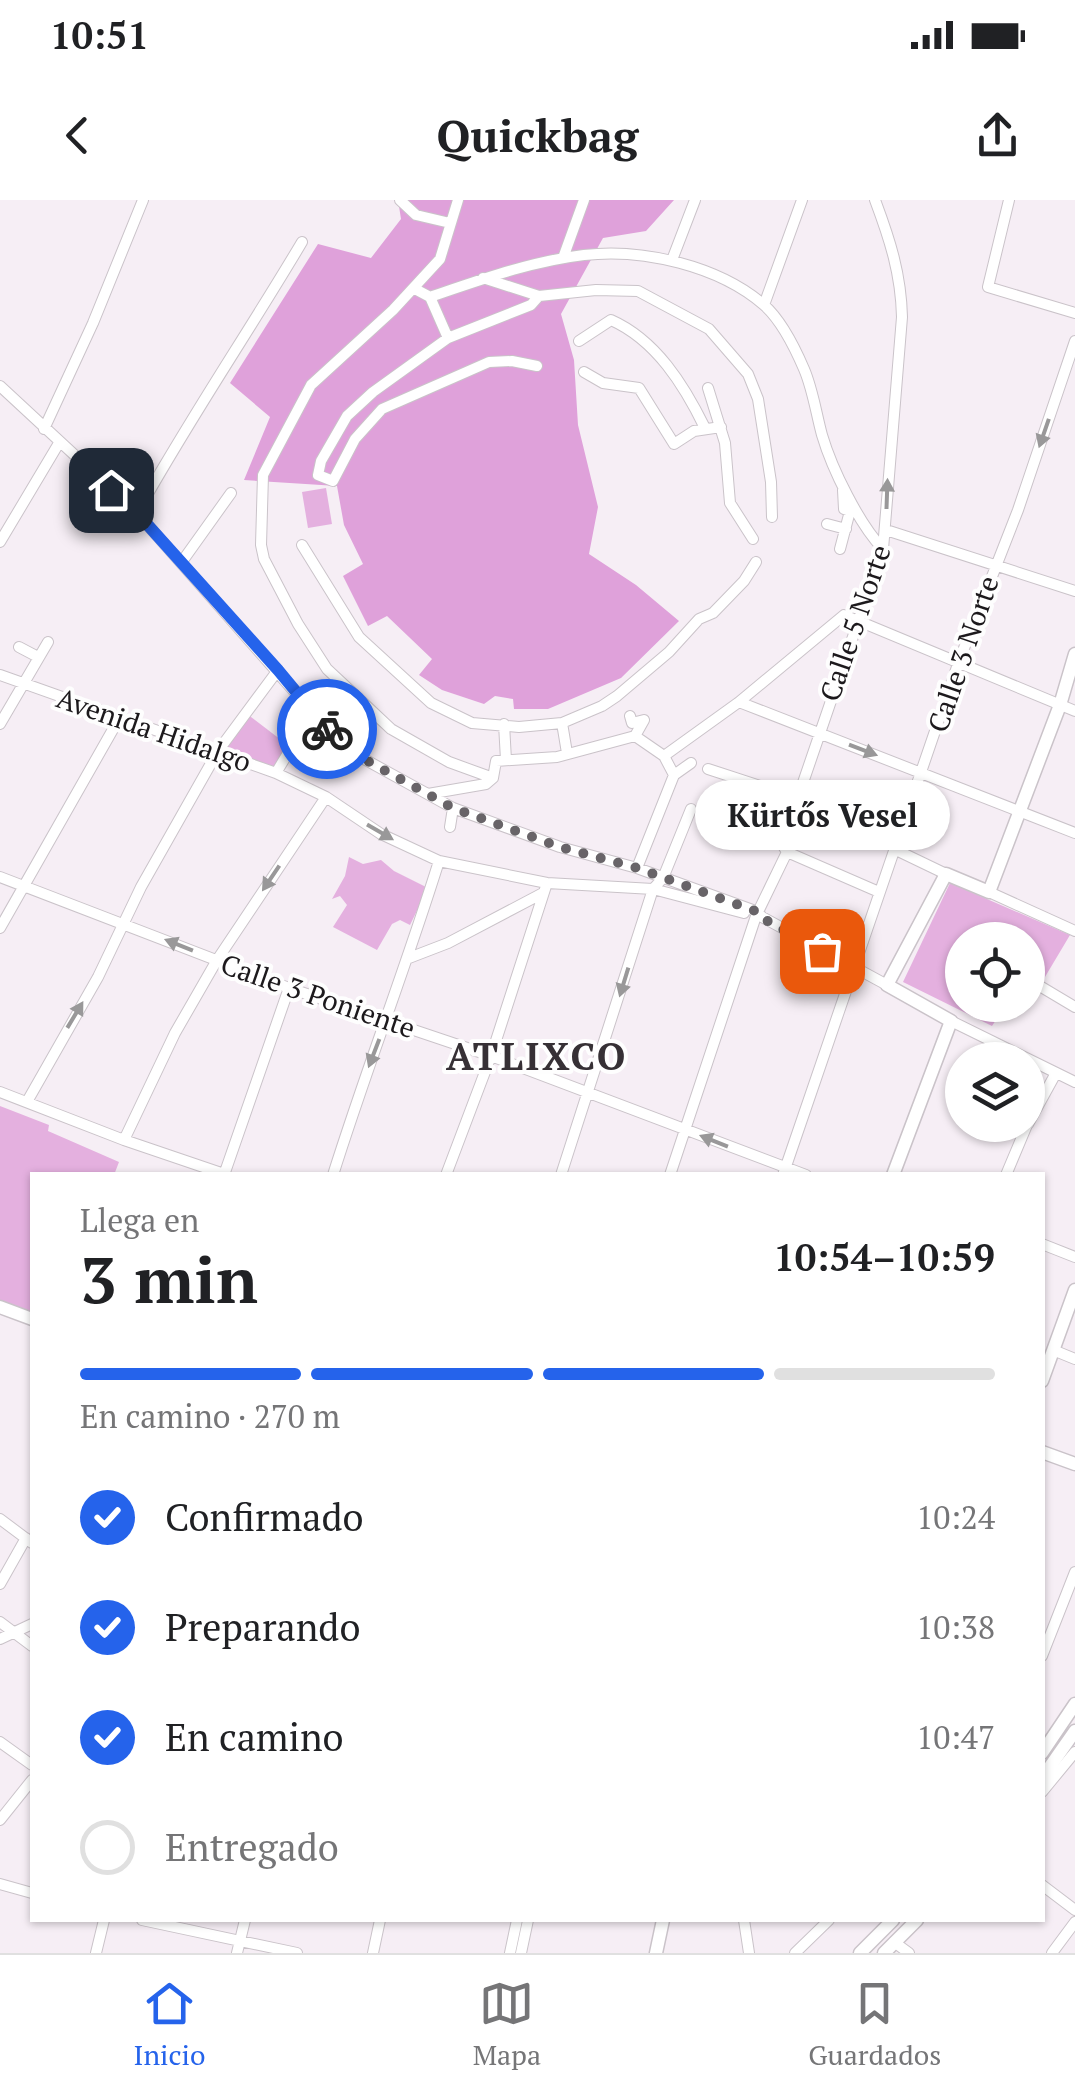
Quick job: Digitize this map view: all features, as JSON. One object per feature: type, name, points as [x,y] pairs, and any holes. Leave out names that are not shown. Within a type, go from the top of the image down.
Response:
[{"type":"main road","points":[[945,1018],[887,985],[946,874],[990,892],[1060,705],[1075,654]]},
{"type":"main road","points":[[894,1172],[951,1022]]},
{"type":"main road","points":[[1045,1373],[1075,1290]]},
{"type":"main road","points":[[0,1307],[30,1318]]},
{"type":"main road","points":[[1045,1453],[1075,1464]]},
{"type":"main road","points":[[1045,1746],[1075,1704]]},
{"type":"main road","points":[[1045,1775],[1072,1748],[1075,1731]]},
{"type":"main road","points":[[656,1953],[663,1922]]},
{"type":"main road","points":[[860,1953],[891,1922]]},
{"type":"main road","points":[[884,1953],[915,1922]]},
{"type":"street","points":[[44,429],[143,200]]},
{"type":"street","points":[[400,200],[416,215],[450,223]]},
{"type":"street","points":[[458,200],[440,258],[415,288],[311,385],[263,475],[261,545],[264,559],[298,624],[326,669],[391,729],[449,762],[494,778]]},
{"type":"street","points":[[563,258],[584,200]]},
{"type":"street","points":[[672,260],[695,200]]},
{"type":"street","points":[[764,305],[802,200]]},
{"type":"street","name":"Calle 5 Norte","points":[[671,1172],[759,915],[786,852],[782,844],[883,549],[902,300],[893,248],[875,200]]},
{"type":"street","points":[[1009,200],[988,287],[1075,312]]},
{"type":"street","points":[[137,513],[170,453],[217,384],[302,242]]},
{"type":"street","points":[[430,297],[484,278],[563,258],[614,254],[698,267],[764,305],[778,321],[804,370],[822,437],[866,537],[883,549]]},
{"type":"street","points":[[484,278],[539,296],[638,290],[714,334],[748,374],[758,400],[771,482],[772,517]]},
{"type":"street","points":[[415,288],[430,297],[448,338]]},
{"type":"street","points":[[537,366],[512,360],[489,362],[382,409],[355,438],[334,481],[318,475],[321,462],[347,416],[373,392],[448,338],[531,305],[539,296]]},
{"type":"street","points":[[579,341],[611,320],[631,329],[686,390],[705,428]]},
{"type":"street","name":"Calle 3 Norte","points":[[784,1172],[959,661],[1018,510],[1074,346]]},
{"type":"street","points":[[584,372],[603,383],[639,388],[674,444],[705,428],[722,426]]},
{"type":"street","name":"Avenida Hidalgo","points":[[0,386],[137,513],[278,670],[315,726],[344,748],[453,808],[560,847],[637,868],[759,915],[887,985]]},
{"type":"street","points":[[708,388],[722,426],[730,504],[752,539]]},
{"type":"street","points":[[747,428],[761,425]]},
{"type":"street","points":[[0,542],[59,443]]},
{"type":"street","points":[[843,484],[844,505]]},
{"type":"street","points":[[182,563],[232,492]]},
{"type":"street","points":[[830,503],[844,505],[850,511],[840,548]]},
{"type":"street","points":[[827,524],[846,529]]},
{"type":"street","points":[[886,530],[1075,591]]},
{"type":"street","points":[[302,545],[359,637],[406,681],[448,713],[472,723],[534,727],[562,724],[602,706],[638,670],[669,652],[699,619],[714,613],[756,562]]},
{"type":"street","points":[[664,756],[739,702],[844,615],[1075,711]]},
{"type":"street","points":[[0,724],[48,642]]},
{"type":"street","points":[[19,647],[38,657]]},
{"type":"street","points":[[28,1100],[218,751],[278,670]]},
{"type":"street","name":"Avenida Hidalgo","points":[[0,675],[276,773],[326,797],[381,834],[439,861],[546,888],[653,890],[759,915]]},
{"type":"street","points":[[739,702],[1075,833]]},
{"type":"street","points":[[0,928],[120,716]]},
{"type":"street","points":[[494,778],[496,760],[568,754],[635,736],[644,720],[632,723],[630,716]]},
{"type":"street","points":[[276,773],[312,721]]},
{"type":"street","points":[[504,724],[506,760]]},
{"type":"street","points":[[562,724],[568,754]]},
{"type":"street","points":[[635,736],[664,756],[674,774]]},
{"type":"street","points":[[637,868],[674,774],[691,764]]},
{"type":"street","points":[[708,769],[797,798]]},
{"type":"street","points":[[428,794],[478,785],[494,778]]},
{"type":"street","points":[[478,785],[481,798]]},
{"type":"street","points":[[124,1140],[216,960],[326,797]]},
{"type":"street","points":[[450,828],[453,808]]},
{"type":"street","points":[[561,1172],[653,890],[663,878],[692,808]]},
{"type":"street","points":[[894,849],[946,874]]},
{"type":"street","points":[[786,852],[879,892]]},
{"type":"street","points":[[334,1172],[439,861]]},
{"type":"street","name":"Calle 3 Poniente","points":[[0,877],[289,988],[491,1056],[686,1129],[784,1172]]},
{"type":"street","points":[[409,958],[448,943],[546,888]]},
{"type":"street","points":[[447,1172],[491,1056],[546,888]]},
{"type":"street","points":[[990,892],[1075,931]]},
{"type":"street","points":[[226,1172],[289,988]]},
{"type":"street","points":[[1045,989],[1075,1006]]},
{"type":"street","points":[[953,1022],[1075,1082]]},
{"type":"street","points":[[1045,1093],[1056,1073]]},
{"type":"street","points":[[0,1092],[216,1172]]},
{"type":"street","points":[[1007,1172],[1020,1142]]},
{"type":"street","points":[[1045,1245],[1075,1257]]},
{"type":"street","points":[[1053,1350],[1075,1359]]},
{"type":"street","points":[[0,1518],[29,1540],[0,1584]]},
{"type":"street","points":[[1045,1648],[1075,1572]]},
{"type":"street","points":[[0,1622],[30,1644]]},
{"type":"street","points":[[0,1639],[30,1625]]},
{"type":"street","points":[[0,1742],[30,1764]]},
{"type":"street","points":[[1045,1746],[1072,1748]]},
{"type":"street","points":[[1045,1788],[1072,1748]]},
{"type":"street","points":[[0,1820],[30,1782]]},
{"type":"street","points":[[0,1884],[30,1892]]},
{"type":"street","points":[[1045,1887],[1075,1910]]},
{"type":"street","points":[[96,1953],[104,1922]]},
{"type":"street","points":[[152,1922],[296,1953]]},
{"type":"street","points":[[237,1953],[245,1922]]},
{"type":"street","points":[[373,1953],[380,1922]]},
{"type":"street","points":[[510,1953],[517,1922]]},
{"type":"street","points":[[521,1953],[528,1922]]},
{"type":"street","points":[[744,1922],[749,1953]]},
{"type":"street","points":[[795,1953],[827,1922]]},
{"type":"street","points":[[1052,1953],[1075,1922]]},
{"type":"street","points":[[894,1942],[910,1953]]},
{"type":"shaded area","points":[[398,200],[674,200],[646,231],[603,238],[561,314],[574,360],[578,425],[598,507],[589,554],[636,585],[679,621],[621,678],[548,709],[514,709],[513,699],[495,696],[484,704],[442,690],[419,675],[432,659],[387,616],[368,626],[343,576],[363,564],[344,525],[337,486],[244,480],[270,417],[230,383],[318,244],[371,258],[401,219]]},
{"type":"shaded area","points":[[326,488],[332,524],[308,528],[302,492]]},
{"type":"shaded area","points":[[247,714],[289,746],[274,768],[222,748]]},
{"type":"shaded area","points":[[349,857],[363,864],[381,860],[428,888],[410,925],[400,920],[392,924],[377,950],[333,927],[347,905],[340,896],[332,899],[345,876]]},
{"type":"shaded area","points":[[950,883],[1040,922],[945,922],[945,1003],[903,982]]},
{"type":"shaded area","points":[[1045,924],[1070,935],[1045,977]]},
{"type":"shaded area","points":[[0,1106],[49,1125],[48,1131],[119,1162],[115,1172],[30,1172],[30,1314],[0,1302]]},
{"type":"way so far","points":[[327,729],[344,748],[453,808],[758,912],[762,918],[822,951]]},
{"type":"place","name":"Kürtős Vesel","points":[[822,951]]},
{"type":"district","name":"ATLIXCO","points":[[537,1057]]},
{"type":"route","points":[[111,490],[137,513],[327,729]]}]
